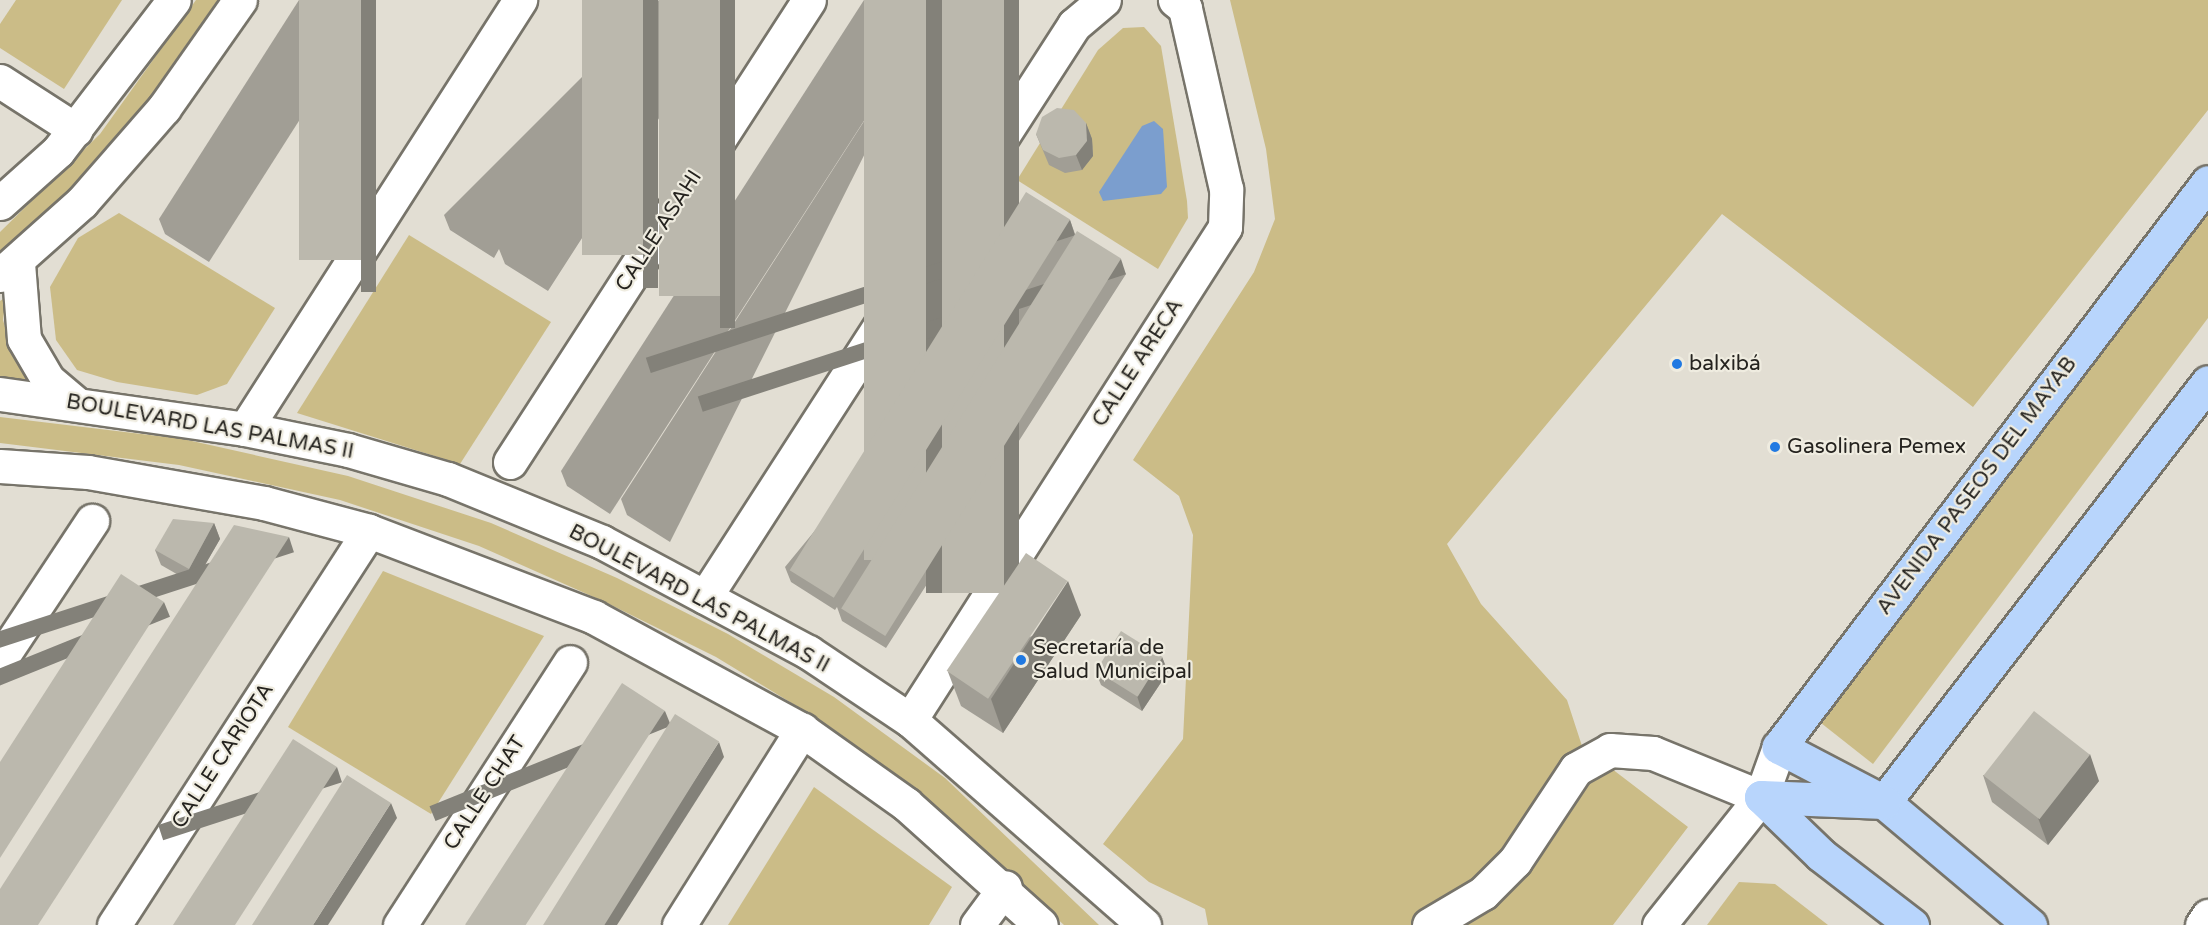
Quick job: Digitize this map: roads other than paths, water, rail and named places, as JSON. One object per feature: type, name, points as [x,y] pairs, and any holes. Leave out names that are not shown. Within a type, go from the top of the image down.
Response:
[{"type":"main road","name":"AVENIDA PASEOS DEL MAYAB","points":[[1779,747],[2208,182]]},
{"type":"main road","points":[[1884,802],[2208,382]]},
{"type":"main road","points":[[1779,747],[1884,802],[2030,925]]},
{"type":"main road","points":[[1761,797],[1884,802]]},
{"type":"main road","points":[[1761,797],[1821,855],[1912,925]]},
{"type":"street","points":[[0,203],[76,130],[174,0]]},
{"type":"street","points":[[74,402],[48,380],[24,339],[9,269],[82,202],[164,108],[240,0]]},
{"type":"street","points":[[245,429],[520,0]]},
{"type":"street","name":"CALLE ASAHI","points":[[510,462],[809,0]]},
{"type":"street","points":[[713,583],[1074,25],[1104,0]]},
{"type":"street","name":"CALLE ARECA","points":[[917,709],[1226,227],[1226,189],[1185,8],[1175,0]]},
{"type":"street","points":[[0,81],[76,130]]},
{"type":"street","name":"BOULEVARD LAS PALMAS II","points":[[0,394],[74,402],[245,429],[448,479],[602,542],[713,583],[808,652],[917,709],[1144,925]]},
{"type":"street","points":[[0,466],[174,486],[369,531],[594,618],[802,730],[906,804],[1005,887],[1041,925]]},
{"type":"street","points":[[0,660],[92,521]]},
{"type":"street","name":"CALLE CARIOTA","points":[[114,925],[369,531]]},
{"type":"street","name":"CALLE CHAT","points":[[400,925],[570,662]]},
{"type":"street","points":[[679,925],[802,730]]},
{"type":"street","name":"AVENIDA PASEOS DEL MAYAB","points":[[1659,925],[1761,797],[1779,747]]},
{"type":"street","points":[[1429,925],[1483,893],[1515,861],[1576,770],[1610,750],[1653,753],[1761,797]]},
{"type":"street","points":[[977,925],[1005,887]]},
{"type":"street","points":[[2202,925],[2208,916]]},
{"type":"water","points":[[1154,121],[1163,129],[1167,187],[1161,194],[1103,201],[1099,192],[1142,126]]},
{"type":"place","name":"balxibá","points":[[1677,364]]},
{"type":"place","name":"Gasolinera Pemex","points":[[1775,447]]},
{"type":"place","name":"Secretaría de Salud Municipal","points":[[1021,660]]}]
